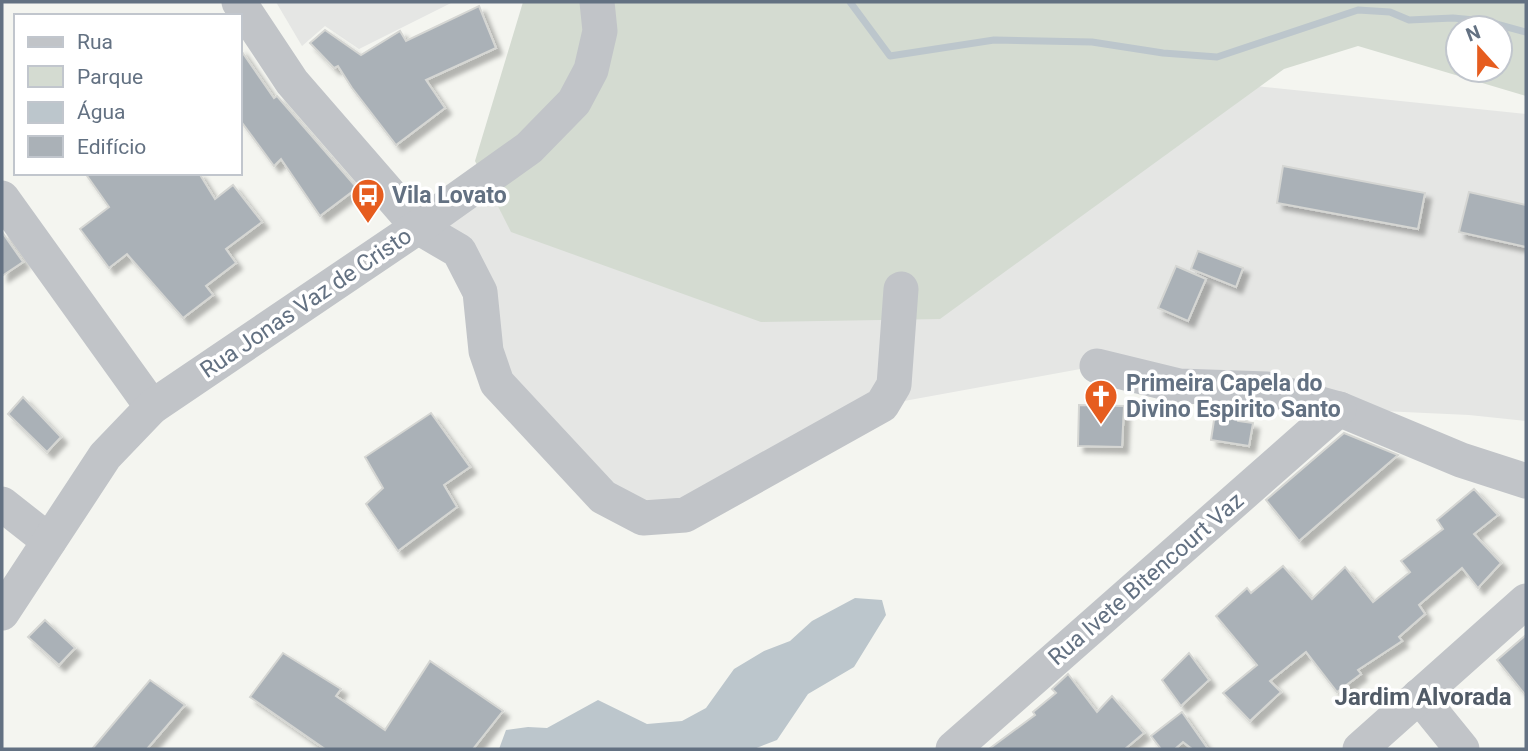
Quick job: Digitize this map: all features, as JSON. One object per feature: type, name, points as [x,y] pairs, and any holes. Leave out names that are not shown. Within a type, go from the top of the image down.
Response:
[{"type":"street","points":[[239,2],[292,82],[418,227],[459,251],[480,292],[486,351],[497,383],[603,497],[643,517],[685,515],[881,405],[894,385],[901,289]]},
{"type":"street","name":"Rua Jonas Vaz de Cristo","points":[[2,613],[105,456],[152,407],[418,227],[529,148],[574,102],[591,70],[600,32],[597,2]]},
{"type":"street","points":[[2,198],[152,407]]},
{"type":"street","points":[[1097,366],[1179,386],[1267,389],[1339,409],[1461,460],[1526,481]]},
{"type":"street","name":"Rua Ivete Bitencourt Vaz","points":[[956,748],[1339,409]]},
{"type":"street","points":[[2,504],[49,541]]},
{"type":"street","points":[[1360,749],[1526,601]]},
{"type":"street","points":[[1419,696],[1462,749]]},
{"type":"shaded area","points":[[276,2],[453,2],[359,49],[325,26],[302,46]]},
{"type":"shaded area","points":[[948,54],[1526,114],[1526,421],[1469,415],[1339,409],[1097,366],[882,405],[643,518],[497,383],[480,292],[418,227],[591,70]]},
{"type":"green space","points":[[523,2],[1526,2],[1526,96],[1486,84],[1514,84],[1514,14],[1444,14],[1444,72],[1358,46],[1284,69],[940,319],[761,322],[511,232],[475,161]]},
{"type":"water","points":[[855,598],[882,600],[886,615],[854,667],[808,694],[777,740],[754,749],[499,749],[506,730],[547,728],[598,700],[647,724],[682,721],[706,708],[734,669],[764,651],[790,641],[812,621]]},
{"type":"building","points":[[479,6],[496,48],[426,80],[445,108],[396,145],[338,66],[334,68],[310,43],[325,30],[361,55],[400,31],[406,41]]},
{"type":"building","points":[[242,52],[274,98],[277,96],[357,188],[320,216],[281,159],[274,166],[242,123]]},
{"type":"building","points":[[1283,166],[1425,193],[1418,229],[1277,203]]},
{"type":"building","points":[[86,175],[200,175],[215,199],[233,185],[262,222],[226,249],[236,263],[206,286],[213,295],[183,318],[127,254],[109,268],[80,229],[109,207]]},
{"type":"building","points":[[1469,192],[1526,205],[1526,247],[1459,232]]},
{"type":"building","points":[[2,232],[23,262],[2,276]]},
{"type":"building","points":[[1198,251],[1243,268],[1236,287],[1191,269]]},
{"type":"building","points":[[1176,266],[1206,279],[1188,321],[1158,308]]},
{"type":"building","points":[[23,397],[61,437],[47,452],[8,414]]},
{"type":"building","name":"Primeira Capela do Divino Espirito Santo","points":[[1079,405],[1124,406],[1122,447],[1078,446]]},
{"type":"building","points":[[1216,407],[1240,409],[1238,421],[1253,423],[1249,446],[1211,440]]},
{"type":"building","points":[[431,413],[470,467],[444,485],[457,507],[398,551],[366,504],[383,488],[365,457]]},
{"type":"building","points":[[1344,433],[1398,455],[1299,541],[1266,500]]},
{"type":"building","points":[[1474,489],[1498,515],[1474,534],[1501,563],[1478,588],[1462,568],[1419,605],[1425,614],[1399,637],[1402,641],[1358,670],[1361,674],[1337,692],[1306,652],[1270,681],[1281,692],[1250,721],[1223,693],[1257,665],[1216,616],[1247,588],[1251,593],[1283,566],[1312,599],[1345,567],[1373,602],[1410,572],[1401,561],[1443,529],[1437,520]]},
{"type":"building","points":[[45,620],[75,648],[59,665],[28,637]]},
{"type":"building","points":[[1526,635],[1526,696],[1497,660]]},
{"type":"building","points":[[283,653],[341,689],[336,696],[385,730],[430,661],[503,711],[473,749],[325,749],[250,697]]},
{"type":"building","points":[[1189,653],[1209,680],[1181,706],[1162,680]]},
{"type":"building","points":[[1068,674],[1097,712],[1112,696],[1144,733],[1125,749],[989,749],[1035,715],[1033,712],[1056,693],[1052,689]]},
{"type":"building","points":[[150,680],[185,705],[147,749],[92,749]]},
{"type":"building","points":[[1182,712],[1208,749],[1192,749],[1183,742],[1175,749],[1161,749],[1151,736]]},
{"type":"waterway","points":[[850,2],[890,56],[994,40],[1092,42],[1163,53],[1217,57],[1358,10],[1390,12],[1409,20],[1453,18],[1485,21],[1526,32]]},
{"type":"place","name":"Vila Lovato","points":[[368,225]]},
{"type":"place","name":"Primeira Capela do Divino Espirito Santo","points":[[1101,426]]},
{"type":"district","name":"Jardim Alvorada","points":[[1423,697]]}]
